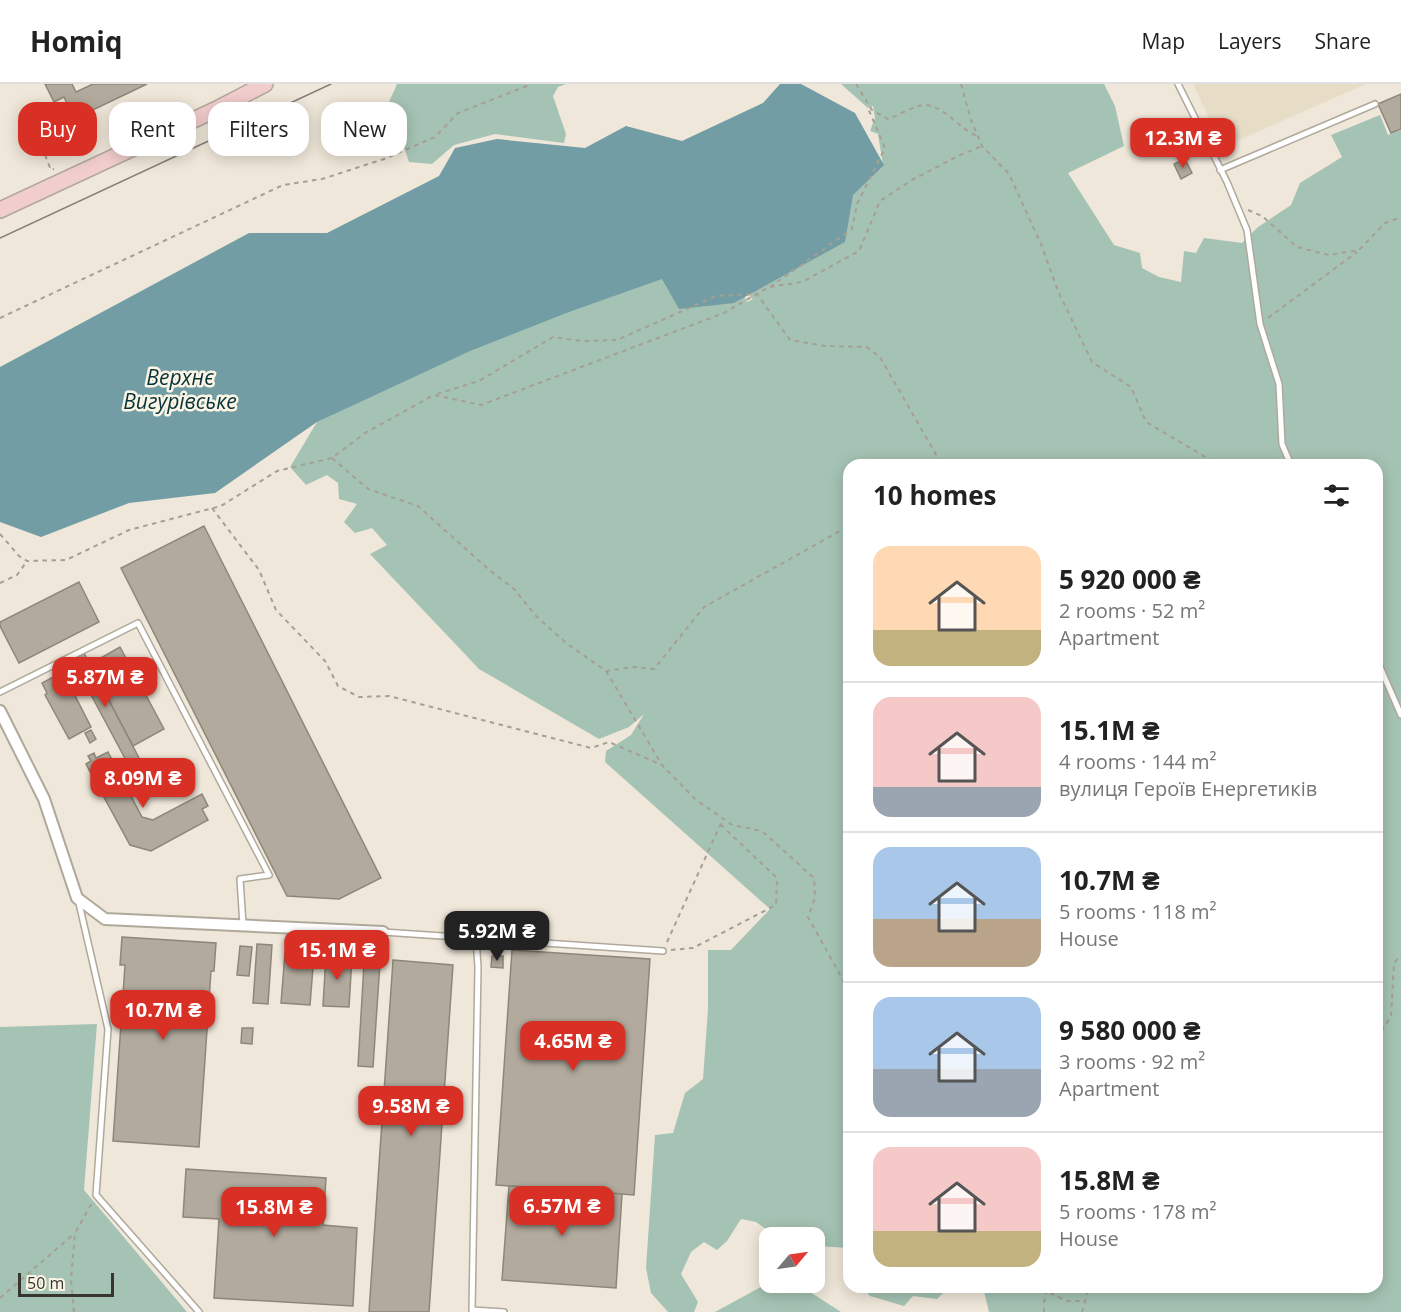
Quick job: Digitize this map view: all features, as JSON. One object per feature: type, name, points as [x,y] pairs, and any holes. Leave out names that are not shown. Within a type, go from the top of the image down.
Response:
[{"type":"street","points":[[0,210],[217,109],[265,84]]},
{"type":"street","points":[[0,711],[44,799],[77,898],[105,918],[383,932]]},
{"type":"lane","points":[[1178,84],[1227,182],[1247,230],[1260,324],[1279,384],[1282,444],[1288,459]]},
{"type":"lane","points":[[1220,170],[1375,104]]},
{"type":"lane","points":[[1219,185],[1227,182]]},
{"type":"lane","points":[[0,692],[138,623],[269,875],[240,879],[243,925]]},
{"type":"lane","points":[[1383,674],[1401,715]]},
{"type":"lane","points":[[77,898],[108,1029],[96,1195],[199,1312]]},
{"type":"lane","points":[[383,932],[663,951]]},
{"type":"lane","points":[[476,938],[472,1310],[504,1312]]},
{"type":"path","points":[[0,318],[283,185],[322,179],[384,159],[435,137],[458,113],[532,84]]},
{"type":"path","points":[[856,84],[872,110],[888,119],[924,105],[945,112],[965,131],[978,136]]},
{"type":"path","points":[[961,84],[971,120],[982,146],[1009,174],[1041,244],[1058,291],[1092,362],[1131,387],[1146,422],[1209,459]]},
{"type":"path","points":[[434,395],[481,405],[724,313],[769,287],[852,229],[857,204],[885,148],[868,108]]},
{"type":"path","points":[[769,287],[802,282],[859,251],[880,201],[912,180],[982,146]]},
{"type":"path","points":[[45,156],[51,170],[60,166]]},
{"type":"path","points":[[1235,205],[1262,216],[1297,247],[1329,255],[1359,250]]},
{"type":"path","points":[[1260,324],[1359,250],[1385,223],[1401,217]]},
{"type":"path","points":[[0,534],[19,556],[27,561],[66,560],[129,530],[221,506],[277,471],[332,458],[365,433],[434,395],[479,381],[553,337],[582,341],[617,340],[716,296],[757,294]]},
{"type":"path","points":[[757,294],[790,340],[826,346],[867,348],[880,357],[939,459]]},
{"type":"path","points":[[332,458],[368,489],[418,506],[488,569],[514,589],[535,615],[566,643],[606,671],[662,765],[695,799],[732,825],[762,831],[814,878],[815,898],[808,917],[843,980]]},
{"type":"path","points":[[212,508],[259,570],[276,610],[325,661],[338,686],[359,697],[389,696],[591,748],[609,742],[662,765]]},
{"type":"path","points":[[606,671],[634,668],[654,669],[704,608],[843,529]]},
{"type":"path","points":[[0,583],[17,575],[27,561]]},
{"type":"path","points":[[663,951],[723,819]]},
{"type":"path","points":[[663,951],[693,948],[776,905],[777,878],[721,825]]},
{"type":"path","points":[[1383,1029],[1391,1016],[1394,963],[1401,955]]},
{"type":"path","points":[[0,1298],[75,1233],[96,1195]]},
{"type":"path","points":[[74,1312],[71,1280],[75,1233]]},
{"type":"path","points":[[1044,1312],[1046,1293]]},
{"type":"path","points":[[1051,1293],[1067,1300],[1085,1301]]},
{"type":"path","points":[[1082,1312],[1087,1293]]},
{"type":"shaded area","points":[[1193,84],[1366,84],[1223,147]]},
{"type":"green space","points":[[397,84],[566,84],[558,87],[553,96],[566,134],[564,143],[495,134],[454,145],[432,164],[409,162],[407,102],[389,102]]},
{"type":"green space","points":[[841,84],[1104,84],[1115,106],[1124,146],[1068,173],[1114,245],[1140,253],[1142,268],[1159,277],[1181,282],[1184,251],[1196,253],[1204,238],[1242,243],[1258,227],[1291,205],[1300,183],[1342,157],[1331,135],[1380,115],[1388,135],[1401,130],[1401,1312],[989,1312],[984,1293],[1383,1293],[1383,459],[843,459],[843,1248],[825,1247],[825,1227],[763,1227],[756,1222],[741,1219],[727,1241],[717,1250],[704,1242],[691,1252],[681,1274],[698,1302],[694,1312],[668,1312],[651,1293],[646,1268],[655,1135],[673,1133],[685,1093],[703,1079],[708,1009],[708,950],[731,950],[770,909],[605,762],[606,751],[631,735],[644,714],[629,727],[599,739],[479,669],[370,554],[387,545],[372,528],[355,533],[344,522],[357,504],[339,499],[338,483],[327,475],[306,485],[290,467],[317,422],[624,266],[736,280],[747,302],[753,299],[750,297],[755,280],[883,165],[878,134],[870,131],[875,118],[873,106],[868,108]]},
{"type":"green space","points":[[97,1024],[84,1190],[187,1312],[0,1312],[0,1027]]},
{"type":"green space","points":[[759,1288],[759,1293],[812,1293],[841,1312],[715,1312]]},
{"type":"green space","points":[[867,1293],[943,1293],[937,1299],[913,1296],[904,1306],[870,1296]]},
{"type":"water","name":"Верхнє Вигурівське","points":[[780,84],[801,84],[855,113],[884,165],[853,195],[845,242],[734,303],[679,309],[662,279],[470,351],[317,422],[215,493],[129,503],[41,537],[0,522],[0,367],[249,233],[327,233],[439,176],[455,148],[497,139],[585,148],[626,126],[682,141],[763,103]]},
{"type":"building","points":[[45,84],[72,84],[76,92],[93,84],[147,84],[97,108],[97,102],[66,102],[64,97],[54,102]]},
{"type":"building","points":[[1401,94],[1401,129],[1391,133],[1378,104]]},
{"type":"building","points":[[1185,159],[1192,173],[1181,179],[1174,164]]},
{"type":"building","points":[[204,526],[381,878],[339,899],[287,896],[121,568]]},
{"type":"building","points":[[79,582],[99,622],[19,663],[0,622]]},
{"type":"building","points":[[120,647],[164,729],[133,746],[90,664]]},
{"type":"building","points":[[84,653],[139,758],[128,764],[72,659]]},
{"type":"building","points":[[57,675],[63,687],[69,684],[91,727],[69,739],[45,695],[47,693],[42,683]]},
{"type":"building","points":[[91,730],[96,739],[90,743],[85,733]]},
{"type":"building","points":[[108,752],[142,817],[153,820],[202,794],[208,806],[202,809],[208,820],[151,851],[130,845],[86,764],[91,761],[88,756],[94,753],[96,758]]},
{"type":"building","points":[[160,763],[170,781],[156,789],[146,771]]},
{"type":"building","points":[[484,922],[494,923],[493,931],[483,930]]},
{"type":"building","points":[[122,937],[216,943],[214,971],[211,971],[199,1147],[113,1141],[125,965],[120,965]]},
{"type":"building","points":[[257,944],[272,945],[268,1004],[253,1003]]},
{"type":"building","points":[[240,946],[252,947],[249,976],[237,975]]},
{"type":"building","points":[[365,947],[381,948],[373,1067],[358,1066]]},
{"type":"building","points":[[512,950],[650,959],[634,1195],[496,1185]]},
{"type":"building","points":[[285,953],[314,955],[310,1005],[281,1003]]},
{"type":"building","points":[[326,955],[352,957],[349,1007],[323,1006]]},
{"type":"building","points":[[492,956],[503,956],[503,968],[491,967]]},
{"type":"building","points":[[393,960],[453,965],[429,1312],[369,1312]]},
{"type":"building","points":[[242,1028],[253,1028],[252,1044],[241,1043]]},
{"type":"building","points":[[186,1169],[326,1178],[323,1225],[357,1228],[353,1306],[214,1298],[219,1219],[183,1217]]},
{"type":"building","points":[[509,1186],[622,1194],[616,1288],[502,1280]]},
{"type":"tram line","points":[[0,238],[331,84]]}]
